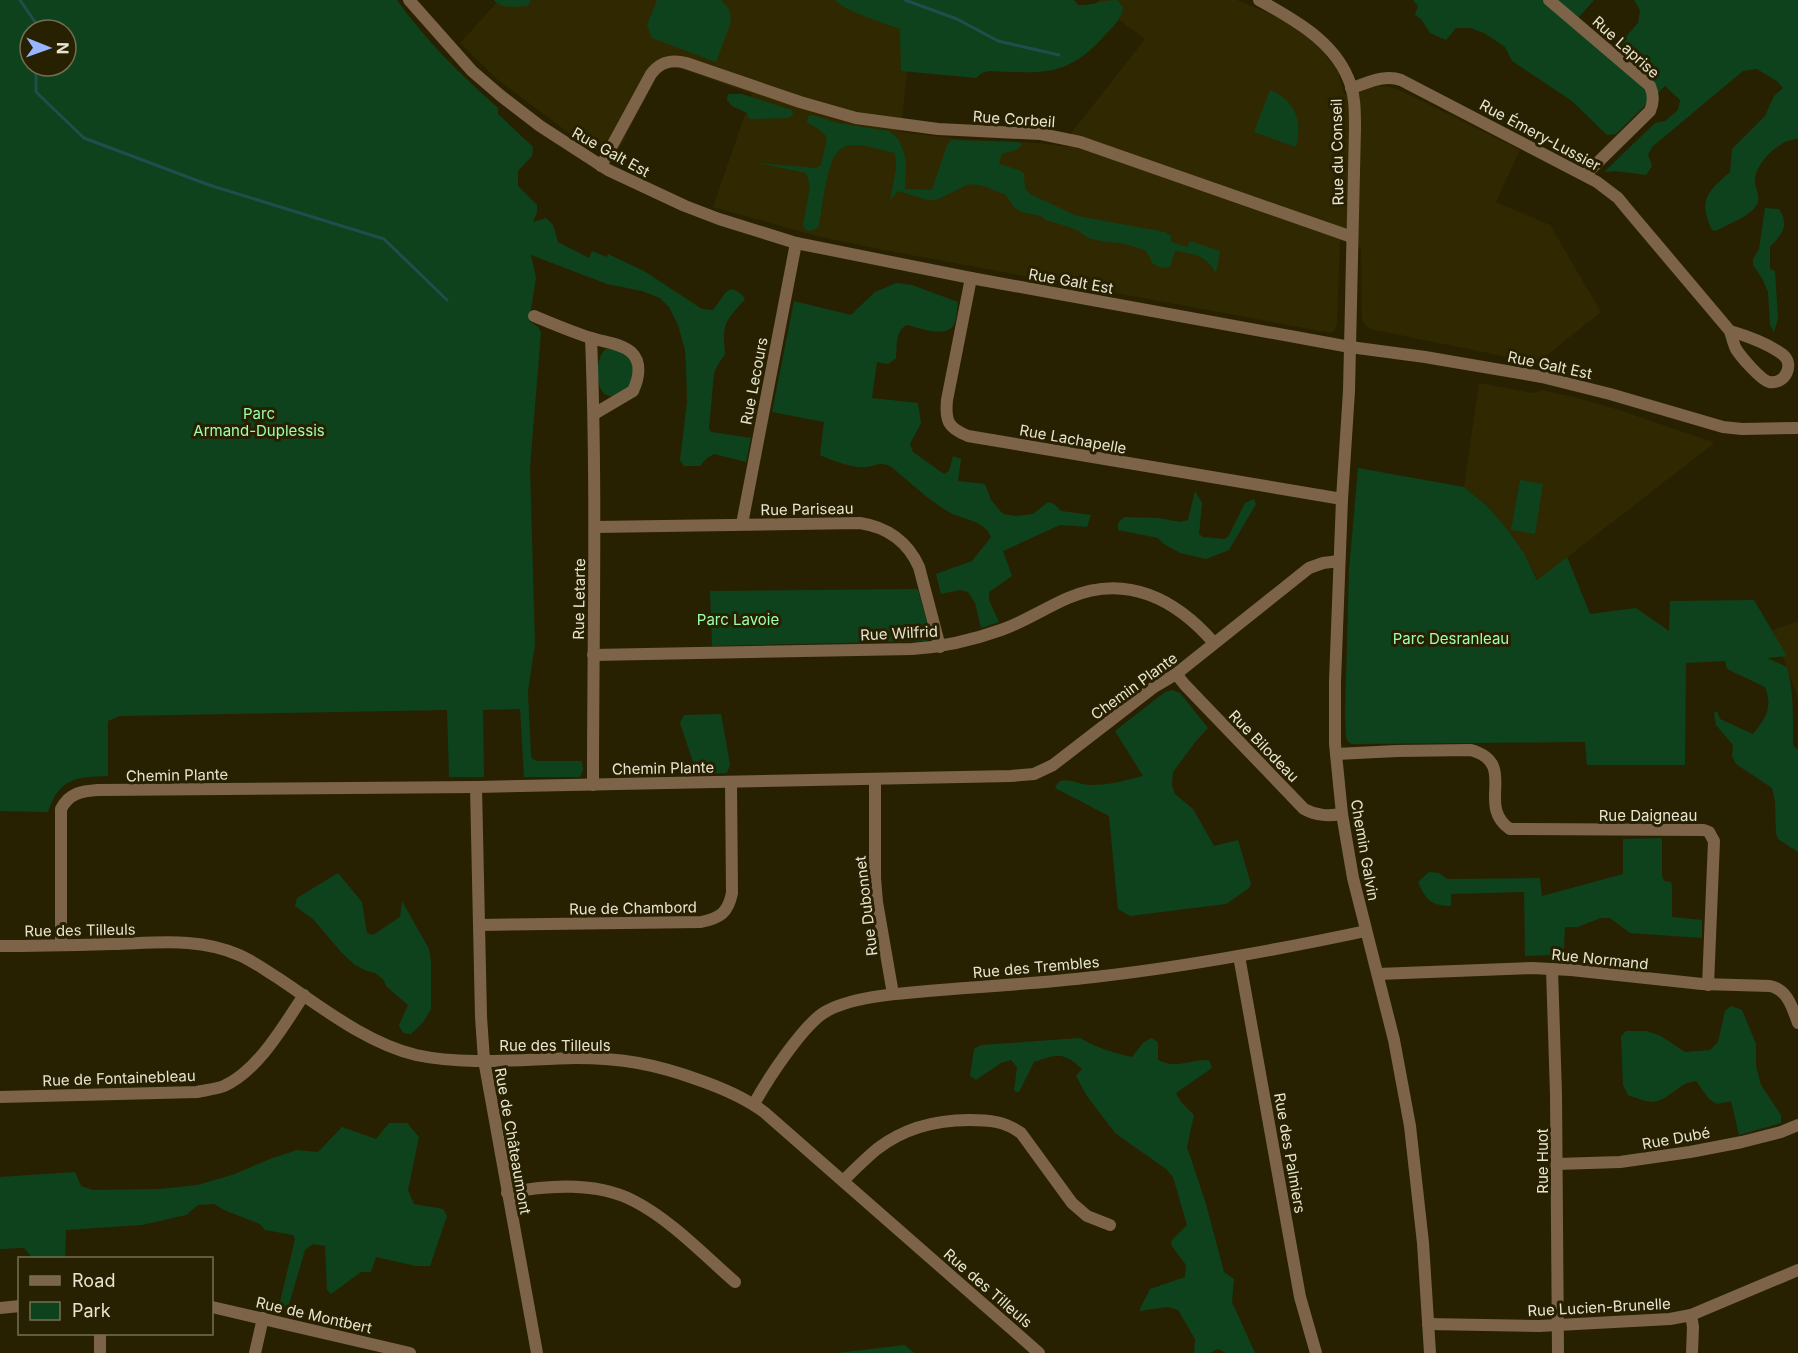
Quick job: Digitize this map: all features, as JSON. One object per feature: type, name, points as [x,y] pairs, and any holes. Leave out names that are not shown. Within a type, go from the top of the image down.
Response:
[{"type":"street","name":"Rue Galt Est","points":[[409,0],[472,71],[540,126],[601,166],[685,206],[796,243],[971,278],[1350,346],[1542,377],[1723,427],[1798,428]]},
{"type":"street","name":"Rue du Conseil","points":[[1259,0],[1300,24],[1322,42],[1345,72],[1351,88],[1355,120],[1350,346]]},
{"type":"street","name":"Rue Laprise","points":[[1549,0],[1650,86],[1653,93],[1653,104],[1650,111],[1585,175]]},
{"type":"street","name":"Rue Corbeil","points":[[601,166],[655,68],[673,61],[686,63],[809,105],[856,118],[938,129],[1052,136],[1080,142],[1352,237]]},
{"type":"street","name":"Rue Émery-Lussier","points":[[1351,88],[1393,77],[1585,175],[1618,198],[1730,331],[1738,352],[1763,379],[1774,382],[1784,376],[1788,370],[1788,363],[1782,354],[1744,335],[1730,331]]},
{"type":"street","name":"Rue Lecours","points":[[742,524],[796,243]]},
{"type":"street","name":"Rue Lachapelle","points":[[971,278],[947,400],[946,413],[956,432],[968,436],[1342,499]]},
{"type":"street","points":[[534,316],[591,338],[624,347],[635,357],[639,374],[633,390],[594,414]]},
{"type":"street","name":"Rue Letarte","points":[[591,338],[595,527],[593,785]]},
{"type":"street","name":"Chemin Galvin","points":[[1350,346],[1339,561],[1335,701],[1336,754],[1342,814],[1353,878],[1401,1075],[1413,1145],[1424,1243],[1430,1353]]},
{"type":"street","name":"Rue Pariseau","points":[[595,527],[860,523],[880,528],[908,547],[919,567],[940,647]]},
{"type":"street","name":"Chemin Plante","points":[[61,945],[61,809],[72,795],[87,790],[476,787],[1022,776],[1043,771],[1053,765],[1154,687],[1176,674],[1309,568],[1323,562],[1339,561]]},
{"type":"street","name":"Rue Wilfrid","points":[[593,655],[900,650],[940,647],[1001,630],[1081,593],[1107,589],[1137,591],[1163,600],[1186,615],[1214,644]]},
{"type":"street","name":"Rue Bilodeau","points":[[1176,674],[1304,809],[1325,816],[1342,814]]},
{"type":"street","name":"Rue Daigneau","points":[[1336,754],[1471,750],[1481,753],[1489,758],[1495,768],[1495,802],[1498,815],[1502,823],[1510,829],[1704,830],[1709,832],[1714,841],[1708,985]]},
{"type":"street","name":"Rue Dubonnet","points":[[875,779],[875,878],[893,994]]},
{"type":"street","name":"Rue de Chambord","points":[[480,925],[701,922],[718,917],[730,904],[732,893],[731,782]]},
{"type":"street","name":"Rue de Châteaumont","points":[[476,787],[484,1060],[537,1353]]},
{"type":"street","name":"Rue des Trembles","points":[[754,1104],[763,1087],[810,1024],[826,1011],[855,1001],[893,994],[1094,977],[1239,956],[1366,931]]},
{"type":"street","name":"Rue des Tilleuls","points":[[0,946],[187,942],[202,944],[240,955],[372,1038],[416,1055],[447,1059],[577,1058],[643,1063],[663,1067],[702,1081],[754,1104],[1039,1353]]},
{"type":"street","name":"Rue des Palmiers","points":[[1239,956],[1300,1297],[1316,1353]]},
{"type":"street","name":"Rue Normand","points":[[1378,974],[1510,968],[1552,969],[1708,985],[1770,986],[1785,993],[1798,1023]]},
{"type":"street","name":"Rue Huot","points":[[1552,969],[1557,1164],[1558,1353]]},
{"type":"street","name":"Rue de Fontainebleau","points":[[0,1097],[197,1092],[213,1089],[232,1082],[264,1054],[304,995]]},
{"type":"street","points":[[843,1181],[878,1149],[898,1136],[919,1127],[939,1122],[994,1120],[1021,1133],[1072,1203],[1087,1216],[1110,1225]]},
{"type":"street","name":"Rue Dubé","points":[[1557,1164],[1620,1162],[1670,1155],[1742,1142],[1798,1125]]},
{"type":"street","points":[[507,1193],[542,1188],[578,1188],[599,1190],[623,1197],[648,1209],[664,1221],[735,1282]]},
{"type":"street","name":"Rue Lucien-Brunelle","points":[[1428,1324],[1513,1327],[1653,1321],[1691,1315],[1798,1270]]},
{"type":"street","points":[[0,1308],[18,1306]]},
{"type":"street","name":"Rue de Montbert","points":[[213,1307],[405,1353]]},
{"type":"street","points":[[1691,1315],[1692,1353]]},
{"type":"street","points":[[255,1353],[262,1318]]},
{"type":"street","points":[[100,1335],[100,1353]]},
{"type":"shaded area","points":[[499,0],[900,0],[913,9],[901,132],[958,139],[1039,143],[1069,147],[1072,132],[1145,39],[1096,3],[1099,0],[1237,0],[1293,25],[1307,35],[1333,65],[1338,73],[1344,94],[1376,86],[1391,87],[1520,150],[1496,202],[1550,225],[1601,312],[1537,363],[1370,329],[1362,319],[1361,248],[1340,240],[1337,324],[1331,333],[868,247],[813,235],[713,207],[752,94],[679,68],[671,68],[657,76],[616,155],[603,146],[595,149],[589,148],[498,80],[460,43]]},
{"type":"shaded area","points":[[1479,383],[1533,393],[1542,390],[1574,397],[1619,410],[1713,442],[1713,444],[1538,580],[1524,553],[1507,529],[1487,506],[1464,487]]},
{"type":"shaded area","points":[[1798,621],[1798,698],[1773,630]]},
{"type":"green space","name":"Parc Armand-Duplessis","points":[[0,0],[397,0],[432,43],[498,108],[498,114],[533,147],[532,156],[518,171],[518,186],[537,205],[533,222],[546,218],[553,225],[558,242],[589,258],[592,251],[607,257],[608,254],[644,271],[702,309],[713,310],[726,292],[731,289],[744,297],[745,299],[726,324],[725,354],[714,373],[709,428],[711,432],[751,438],[746,462],[714,454],[700,466],[684,466],[680,460],[687,402],[685,350],[678,325],[669,307],[660,298],[642,291],[607,284],[531,255],[536,278],[529,321],[541,332],[530,467],[535,644],[528,691],[531,757],[536,761],[582,761],[583,770],[580,777],[524,777],[520,709],[483,710],[484,777],[449,777],[447,710],[120,716],[108,721],[108,776],[78,779],[63,786],[52,801],[48,812],[0,811]]},
{"type":"green space","points":[[494,0],[531,0],[528,6],[510,7]]},
{"type":"green space","points":[[657,0],[721,0],[729,9],[731,22],[716,62],[652,38],[647,25]]},
{"type":"green space","points":[[835,0],[1074,0],[1078,5],[1083,5],[1117,0],[1123,7],[1117,22],[1092,48],[1066,66],[1039,72],[989,71],[976,78],[901,71],[900,29],[856,13]]},
{"type":"green space","points":[[1413,0],[1594,0],[1571,26],[1608,57],[1638,23],[1640,10],[1634,0],[1798,0],[1798,139],[1777,147],[1760,165],[1755,178],[1758,202],[1753,210],[1716,231],[1712,230],[1706,211],[1707,197],[1730,172],[1732,149],[1765,116],[1774,96],[1783,88],[1778,82],[1757,69],[1743,71],[1652,147],[1648,155],[1652,166],[1646,175],[1604,172],[1655,123],[1665,121],[1678,110],[1680,100],[1665,86],[1616,134],[1607,135],[1572,101],[1512,61],[1505,47],[1484,33],[1470,28],[1456,28],[1446,40],[1430,33],[1421,19],[1415,15],[1418,6]]},
{"type":"green space","points":[[1270,90],[1286,99],[1295,112],[1298,129],[1296,147],[1254,132]]},
{"type":"green space","points":[[728,94],[742,94],[792,110],[793,115],[788,118],[749,119],[747,113],[732,106],[727,100]]},
{"type":"green space","points":[[813,115],[838,123],[889,131],[898,139],[904,152],[905,189],[932,190],[947,145],[951,140],[1020,142],[1021,146],[1016,150],[1002,154],[999,164],[1019,170],[1024,174],[1025,188],[1030,194],[1077,216],[1165,232],[1171,236],[1171,242],[1187,247],[1190,241],[1220,251],[1216,274],[1204,259],[1175,251],[1170,267],[1161,268],[1153,264],[1146,251],[1121,243],[1088,238],[1077,230],[1045,220],[1041,216],[1021,212],[1013,206],[1006,195],[984,186],[969,184],[936,200],[927,200],[898,191],[890,201],[896,168],[895,153],[863,145],[850,145],[838,151],[829,170],[819,226],[808,231],[803,226],[810,186],[806,173],[757,163],[816,168],[821,165],[827,137],[807,122],[808,116]]},
{"type":"green space","points":[[1765,208],[1779,209],[1784,220],[1781,234],[1770,247],[1770,269],[1775,271],[1778,319],[1774,332],[1770,325],[1768,292],[1753,265],[1753,259],[1759,249]]},
{"type":"green space","points":[[896,283],[912,285],[958,302],[956,319],[952,327],[941,332],[907,325],[900,331],[896,358],[888,364],[877,362],[872,398],[918,403],[921,423],[910,444],[913,452],[944,474],[949,471],[953,456],[961,459],[958,481],[985,484],[991,500],[1003,514],[1015,516],[1033,514],[1048,502],[1061,511],[1091,515],[1087,527],[1060,525],[1003,551],[1012,576],[989,592],[989,600],[999,622],[981,628],[975,603],[968,592],[960,590],[941,594],[936,574],[972,561],[991,537],[988,531],[978,523],[952,514],[890,466],[881,464],[856,467],[820,455],[824,422],[772,412],[794,301],[851,315],[875,292]]},
{"type":"green space","points":[[606,349],[618,350],[626,355],[633,371],[633,379],[629,387],[622,393],[612,396],[603,392],[598,380],[600,357]]},
{"type":"green space","name":"Parc Desranleau","points":[[1358,468],[1464,487],[1487,506],[1507,529],[1524,553],[1537,580],[1567,557],[1590,614],[1636,608],[1669,631],[1670,601],[1754,600],[1787,656],[1767,658],[1787,667],[1791,686],[1793,745],[1798,750],[1798,852],[1778,839],[1772,788],[1736,764],[1732,756],[1733,745],[1716,725],[1714,713],[1717,711],[1720,719],[1753,734],[1765,718],[1768,707],[1765,687],[1727,669],[1725,661],[1686,663],[1685,765],[1587,765],[1585,742],[1352,744],[1348,742],[1345,713],[1349,570]]},
{"type":"green space","points":[[1520,480],[1543,484],[1535,534],[1511,530]]},
{"type":"green space","points":[[1195,491],[1202,503],[1199,534],[1203,537],[1225,539],[1228,537],[1245,503],[1254,499],[1256,504],[1229,550],[1206,559],[1180,553],[1158,538],[1118,530],[1118,523],[1124,517],[1159,518],[1180,522],[1188,520]]},
{"type":"green space","name":"Parc Lavoie","points":[[918,589],[930,634],[926,641],[712,646],[710,591]]},
{"type":"green space","points":[[1172,690],[1180,693],[1208,728],[1173,772],[1172,785],[1175,794],[1193,809],[1214,846],[1238,840],[1251,884],[1249,888],[1226,904],[1130,916],[1118,909],[1109,816],[1055,787],[1060,781],[1096,785],[1143,776],[1115,731],[1165,692]]},
{"type":"green space","points":[[721,714],[730,764],[727,773],[697,774],[680,723],[684,715]]},
{"type":"green space","points":[[1662,838],[1662,875],[1664,881],[1671,882],[1672,886],[1672,917],[1702,920],[1702,938],[1630,933],[1610,918],[1601,918],[1577,927],[1565,927],[1564,948],[1553,955],[1525,956],[1524,892],[1451,894],[1451,906],[1430,901],[1418,882],[1429,872],[1439,873],[1447,879],[1540,878],[1542,896],[1623,874],[1623,839]]},
{"type":"green space","points":[[338,873],[362,902],[367,933],[373,935],[400,917],[402,901],[429,949],[431,1009],[424,1021],[411,1034],[403,1033],[399,1025],[408,1005],[375,973],[355,965],[314,920],[295,906],[297,898]]},
{"type":"green space","points":[[1731,1006],[1742,1010],[1756,1044],[1756,1066],[1761,1085],[1781,1115],[1781,1123],[1739,1135],[1731,1101],[1717,1104],[1709,1099],[1696,1081],[1684,1085],[1658,1101],[1649,1102],[1628,1095],[1623,1085],[1621,1036],[1626,1031],[1646,1031],[1661,1036],[1685,1052],[1710,1050],[1718,1042],[1725,1011]]},
{"type":"green space","points":[[1080,1038],[1105,1050],[1132,1057],[1143,1043],[1151,1038],[1158,1042],[1158,1060],[1165,1063],[1177,1064],[1209,1060],[1212,1068],[1176,1093],[1181,1102],[1194,1115],[1187,1147],[1206,1204],[1224,1272],[1234,1279],[1232,1302],[1255,1353],[1226,1353],[1218,1349],[1210,1353],[1194,1353],[1195,1339],[1178,1310],[1168,1307],[1139,1311],[1150,1289],[1185,1277],[1186,1265],[1171,1245],[1172,1240],[1187,1225],[1173,1177],[1166,1169],[1115,1133],[1087,1096],[1076,1076],[1082,1069],[1070,1059],[1060,1056],[1034,1062],[1019,1092],[1014,1091],[1017,1067],[1011,1060],[1001,1063],[976,1080],[970,1076],[974,1049],[981,1045]]},
{"type":"green space","points":[[389,1123],[407,1123],[419,1137],[408,1190],[414,1204],[443,1209],[447,1216],[430,1266],[416,1266],[376,1257],[371,1272],[361,1272],[331,1294],[327,1290],[325,1246],[313,1244],[305,1250],[289,1304],[283,1307],[280,1302],[295,1239],[293,1235],[265,1230],[260,1224],[214,1204],[198,1205],[186,1215],[142,1225],[66,1230],[65,1257],[30,1257],[24,1248],[0,1249],[0,1177],[75,1172],[81,1186],[93,1190],[159,1189],[197,1185],[232,1175],[297,1150],[318,1152],[342,1127],[376,1139]]},
{"type":"green space","points":[[905,1345],[914,1353],[837,1353]]},
{"type":"waterway","points":[[20,0],[32,18]]},
{"type":"waterway","points":[[905,0],[957,19],[998,41],[1059,55]]},
{"type":"waterway","points":[[36,78],[36,92],[84,138],[209,185],[384,239],[447,300]]}]
